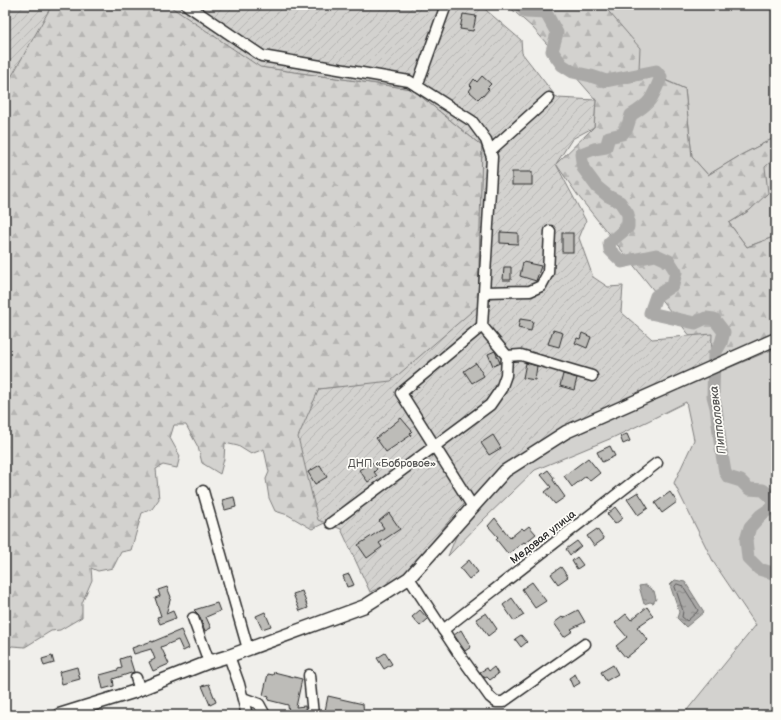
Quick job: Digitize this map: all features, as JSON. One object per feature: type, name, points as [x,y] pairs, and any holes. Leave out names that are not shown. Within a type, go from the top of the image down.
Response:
[{"type":"main road","points":[[59,715],[138,684],[229,656],[365,606],[409,578],[506,471],[566,432],[698,372],[776,339]]},
{"type":"street","points":[[187,5],[262,56],[409,81],[472,121],[486,140],[492,157],[482,326],[507,356],[506,375],[501,389],[490,405],[331,523]]},
{"type":"street","points":[[417,86],[446,5]]},
{"type":"street","points":[[490,151],[549,98]]},
{"type":"street","points":[[484,292],[530,291],[541,286],[548,273],[550,231]]},
{"type":"street","points":[[473,507],[436,446],[401,393],[482,326]]},
{"type":"street","points":[[507,356],[521,355],[592,376]]},
{"type":"street","name":"Медовая улица","points":[[443,630],[657,463]]},
{"type":"street","points":[[203,491],[248,649]]},
{"type":"street","points":[[409,578],[490,697],[496,702],[503,702],[585,644]]},
{"type":"street","points":[[192,618],[209,662]]},
{"type":"street","points":[[229,656],[247,715]]},
{"type":"street","points":[[309,676],[313,715]]},
{"type":"street","points":[[243,698],[259,704],[265,715]]},
{"type":"green space","points":[[5,5],[263,5],[261,67],[412,89],[482,146],[479,306],[391,382],[319,389],[331,520],[312,529],[288,515],[275,511],[269,498],[266,479],[269,472],[264,449],[251,454],[238,446],[225,443],[224,459],[220,474],[202,463],[198,447],[186,425],[174,425],[170,438],[180,456],[177,468],[163,465],[156,469],[159,499],[152,509],[142,513],[131,550],[121,552],[113,568],[98,571],[91,568],[92,580],[82,603],[82,617],[60,630],[51,631],[25,647],[12,646],[5,651]]},
{"type":"green space","points":[[5,5],[52,5],[5,88]]},
{"type":"green space","name":"ДНП «Бобровое»","points":[[168,5],[480,5],[521,40],[522,53],[557,98],[596,100],[594,127],[572,139],[556,164],[586,221],[579,238],[593,277],[608,287],[623,286],[621,312],[652,339],[712,334],[711,362],[504,468],[458,510],[416,562],[396,581],[370,592],[341,529],[318,520],[298,437],[319,389],[391,381],[478,306],[482,146],[412,89],[260,67]]},
{"type":"green space","points":[[507,5],[603,5],[640,48],[639,69],[685,89],[692,157],[708,175],[741,155],[776,137],[776,157],[765,167],[768,193],[750,210],[729,223],[747,247],[776,236],[776,333],[711,362],[579,197],[556,164],[594,127],[596,100],[533,28]]},
{"type":"green space","points":[[603,5],[776,5],[776,137],[741,155],[708,175],[692,157],[685,89],[639,68]]},
{"type":"green space","points":[[776,157],[776,236],[747,247],[729,223],[750,210],[765,166]]},
{"type":"green space","points":[[776,348],[776,715],[683,715],[756,625],[714,563],[674,483],[694,440],[686,402],[612,438],[535,470],[448,556],[460,527],[509,473],[588,427]]},
{"type":"water","points":[[675,580],[685,582],[704,612],[686,627],[677,618],[679,612],[670,585]]},
{"type":"water","points":[[645,585],[654,591],[656,599],[653,603],[650,602],[644,604],[639,586]]},
{"type":"building","points":[[463,14],[476,16],[473,31],[460,29]]},
{"type":"building","points":[[482,76],[491,84],[483,96],[482,95],[478,99],[469,91],[472,87],[470,85],[474,79],[477,82]]},
{"type":"building","points":[[512,172],[532,172],[532,185],[512,185]]},
{"type":"building","points":[[500,232],[518,233],[518,244],[500,243]]},
{"type":"building","points":[[562,233],[573,233],[573,252],[562,252]]},
{"type":"building","points":[[523,262],[541,266],[536,281],[520,276]]},
{"type":"building","points":[[504,267],[511,267],[511,280],[503,280]]},
{"type":"building","points":[[520,319],[533,321],[531,331],[518,328]]},
{"type":"building","points":[[553,330],[563,333],[559,347],[548,344]]},
{"type":"building","points":[[582,333],[591,337],[587,348],[575,343],[577,338],[580,339]]},
{"type":"building","points":[[495,351],[500,363],[493,366],[488,354]]},
{"type":"building","points":[[476,363],[484,376],[472,383],[464,371]]},
{"type":"building","points":[[526,363],[537,366],[535,380],[523,378]]},
{"type":"building","points":[[563,374],[577,378],[574,390],[560,386]]},
{"type":"building","points":[[401,418],[412,431],[410,433],[411,435],[386,452],[376,438]]},
{"type":"building","points":[[627,434],[630,441],[623,444],[620,436]]},
{"type":"building","points":[[493,435],[501,448],[489,455],[481,443]]},
{"type":"building","points":[[610,446],[615,456],[602,462],[597,452]]},
{"type":"building","points":[[588,458],[600,473],[590,481],[586,476],[572,487],[564,476]]},
{"type":"building","points":[[372,462],[377,469],[374,472],[377,476],[368,482],[359,470]]},
{"type":"building","points":[[320,465],[327,477],[315,484],[308,472]]},
{"type":"building","points":[[548,470],[565,497],[555,504],[545,492],[551,487],[541,475]]},
{"type":"building","points":[[638,492],[648,508],[638,515],[627,499]]},
{"type":"building","points":[[670,492],[677,502],[662,513],[655,503]]},
{"type":"building","points":[[234,497],[236,507],[225,510],[222,500]]},
{"type":"building","points":[[615,507],[623,518],[615,524],[607,514]]},
{"type":"building","points":[[389,513],[400,529],[379,543],[382,547],[367,558],[358,545],[384,528],[379,521]]},
{"type":"building","points":[[495,518],[510,538],[522,528],[524,530],[529,526],[536,534],[508,554],[496,539],[498,537],[488,526]]},
{"type":"building","points":[[597,529],[604,539],[594,546],[587,536]]},
{"type":"building","points":[[577,541],[581,546],[570,555],[566,549]]},
{"type":"building","points":[[577,557],[583,565],[577,569],[572,561]]},
{"type":"building","points":[[469,560],[478,572],[469,579],[460,568]]},
{"type":"building","points":[[561,567],[568,577],[558,584],[551,574]]},
{"type":"building","points":[[349,574],[354,585],[347,587],[343,576]]},
{"type":"building","points":[[532,582],[546,601],[535,608],[522,589]]},
{"type":"building","points":[[167,587],[171,597],[166,614],[173,611],[176,618],[160,624],[157,617],[161,616],[155,598],[160,596],[158,590]]},
{"type":"building","points":[[302,591],[308,608],[300,611],[293,594]]},
{"type":"building","points":[[512,598],[524,615],[514,621],[503,605]]},
{"type":"building","points":[[217,603],[220,611],[206,617],[211,628],[205,631],[199,615],[194,610]]},
{"type":"building","points":[[647,607],[653,616],[637,627],[648,640],[626,658],[616,646],[627,637],[615,623],[626,614],[631,620]]},
{"type":"building","points":[[420,610],[428,619],[420,626],[412,617]]},
{"type":"building","points":[[578,610],[585,622],[571,629],[573,631],[564,637],[554,623],[562,617],[563,618]]},
{"type":"building","points":[[265,612],[271,626],[262,629],[256,616]]},
{"type":"building","points":[[486,613],[497,629],[488,636],[476,619]]},
{"type":"building","points":[[181,630],[189,648],[183,651],[178,640],[161,647],[169,664],[153,671],[149,662],[155,659],[151,649],[134,654],[132,648],[152,642]]},
{"type":"building","points":[[461,630],[471,647],[465,651],[454,635]]},
{"type":"building","points":[[521,635],[527,642],[521,647],[515,639]]},
{"type":"building","points":[[385,653],[392,664],[384,669],[377,658]]},
{"type":"building","points":[[52,656],[54,663],[44,666],[42,659]]},
{"type":"building","points":[[129,656],[134,672],[113,679],[114,686],[103,689],[100,675],[122,668],[120,659]]},
{"type":"building","points":[[613,665],[618,674],[606,681],[601,672]]},
{"type":"building","points":[[77,667],[80,679],[62,684],[59,672]]},
{"type":"building","points":[[494,667],[498,674],[490,680],[487,677],[485,678],[480,672],[487,668],[489,671]]},
{"type":"building","points":[[274,672],[302,679],[296,707],[305,706],[306,715],[289,715],[288,705],[268,700],[269,697],[263,695],[268,674],[273,675]]},
{"type":"building","points":[[575,674],[580,683],[573,687],[569,678]]},
{"type":"building","points":[[209,684],[216,702],[210,705],[202,686]]},
{"type":"building","points":[[328,696],[363,704],[364,715],[344,715],[325,711]]},
{"type":"waterway","name":"Пипполовка","points":[[520,5],[526,12],[546,13],[557,33],[552,51],[562,65],[573,72],[606,81],[656,71],[661,77],[650,100],[647,104],[631,115],[627,128],[622,134],[609,137],[606,147],[594,149],[581,154],[583,168],[597,187],[608,196],[620,202],[628,214],[628,227],[609,243],[610,250],[622,262],[656,255],[669,261],[676,272],[673,285],[656,296],[650,313],[695,323],[706,318],[714,319],[724,332],[721,343],[714,355],[713,396],[716,407],[725,472],[728,477],[741,481],[749,489],[763,490],[775,500],[771,508],[761,515],[750,527],[746,540],[748,558],[759,569],[776,574]]}]
